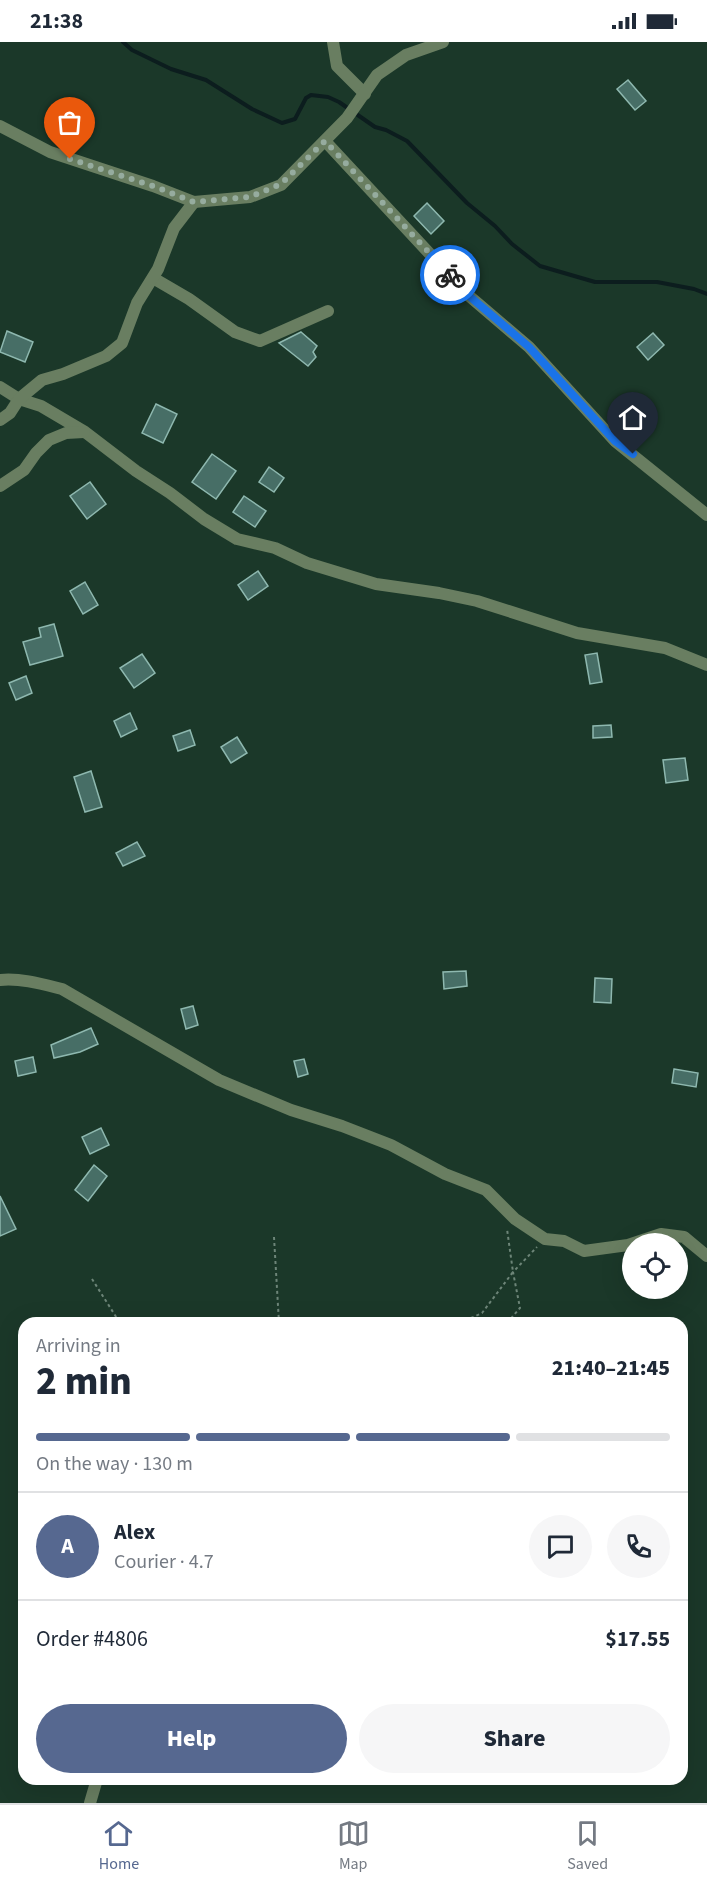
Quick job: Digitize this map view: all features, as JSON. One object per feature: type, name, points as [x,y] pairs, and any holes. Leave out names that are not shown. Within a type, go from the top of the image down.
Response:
[{"type":"street","points":[[333,42],[338,66],[365,93]]},
{"type":"street","points":[[0,126],[50,152],[194,202],[250,197],[281,184],[346,118],[377,75],[406,55],[443,42]]},
{"type":"street","points":[[325,141],[468,295],[529,347],[615,441],[707,514]]},
{"type":"street","points":[[0,420],[10,413],[19,399],[42,380],[106,357],[122,343],[137,303],[158,269],[174,228],[194,202]]},
{"type":"street","points":[[153,278],[189,299],[235,332],[260,341],[328,311]]},
{"type":"street","points":[[0,387],[19,399],[40,406],[85,432],[204,519],[237,538],[275,548],[308,562],[376,584],[477,601],[577,633],[665,648],[707,665]]},
{"type":"street","points":[[0,486],[24,470],[49,440],[66,434],[85,432]]},
{"type":"street","points":[[0,980],[32,982],[62,989],[219,1080],[291,1110],[391,1145],[445,1174],[486,1190],[515,1219],[545,1239],[564,1241],[584,1251],[628,1245],[661,1234],[684,1237],[707,1256]]},
{"type":"street","points":[[90,1803],[95,1785]]},
{"type":"path","points":[[507,1229],[520,1308],[512,1317]]},
{"type":"path","points":[[274,1237],[279,1317]]},
{"type":"path","points":[[473,1317],[482,1313],[513,1272],[545,1239]]},
{"type":"path","points":[[92,1279],[116,1317]]},
{"type":"building","points":[[628,80],[646,101],[635,110],[617,89]]},
{"type":"building","points":[[427,203],[444,221],[431,234],[414,216]]},
{"type":"building","points":[[7,331],[33,342],[25,362],[0,352]]},
{"type":"building","points":[[301,332],[317,346],[313,352],[316,357],[308,366],[279,343]]},
{"type":"building","points":[[653,333],[664,345],[648,360],[637,347]]},
{"type":"building","points":[[156,404],[177,414],[163,443],[142,433]]},
{"type":"building","points":[[212,454],[236,471],[216,499],[192,482]]},
{"type":"building","points":[[269,467],[284,478],[274,492],[259,482]]},
{"type":"building","points":[[90,482],[106,504],[87,519],[70,496]]},
{"type":"building","points":[[244,496],[266,511],[255,527],[233,512]]},
{"type":"building","points":[[258,571],[268,586],[248,600],[238,585]]},
{"type":"building","points":[[85,582],[98,605],[83,614],[70,591]]},
{"type":"building","points":[[54,624],[63,656],[30,665],[23,642],[41,637],[39,628]]},
{"type":"building","points":[[597,653],[602,682],[590,684],[585,655]]},
{"type":"building","points":[[142,654],[155,673],[134,688],[120,668]]},
{"type":"building","points":[[26,676],[32,693],[16,700],[9,683]]},
{"type":"building","points":[[130,713],[137,729],[121,737],[114,721]]},
{"type":"building","points":[[611,725],[612,737],[593,738],[593,726]]},
{"type":"building","points":[[190,730],[195,745],[178,751],[173,736]]},
{"type":"building","points":[[237,737],[247,753],[231,763],[221,747]]},
{"type":"building","points":[[685,758],[688,780],[666,783],[663,760]]},
{"type":"building","points":[[91,771],[102,807],[85,812],[74,777]]},
{"type":"building","points":[[137,842],[145,856],[123,866],[116,853]]},
{"type":"building","points":[[466,971],[467,986],[444,989],[443,972]]},
{"type":"building","points":[[595,978],[612,979],[611,1003],[594,1002]]},
{"type":"building","points":[[193,1006],[198,1025],[186,1029],[181,1009]]},
{"type":"building","points":[[91,1028],[98,1044],[80,1052],[54,1058],[51,1045]]},
{"type":"building","points":[[33,1057],[36,1072],[18,1076],[15,1061]]},
{"type":"building","points":[[304,1059],[308,1074],[298,1077],[294,1061]]},
{"type":"building","points":[[674,1069],[698,1073],[696,1087],[672,1083]]},
{"type":"building","points":[[101,1128],[109,1145],[90,1154],[82,1137]]},
{"type":"building","points":[[94,1165],[107,1176],[88,1201],[75,1190]]},
{"type":"building","points":[[0,1196],[16,1229],[0,1236]]},
{"type":"waterway","points":[[123,42],[132,50],[171,69],[206,80],[252,109],[282,123],[295,119],[306,98],[311,95],[328,97],[339,102],[375,127],[407,141],[467,203],[540,266],[595,282],[657,282],[694,289],[707,294]]},
{"type":"way so far","points":[[70,159],[194,202],[250,197],[281,184],[325,141],[450,275]]},
{"type":"route","points":[[450,275],[468,295],[529,347],[615,441],[633,454]]}]
